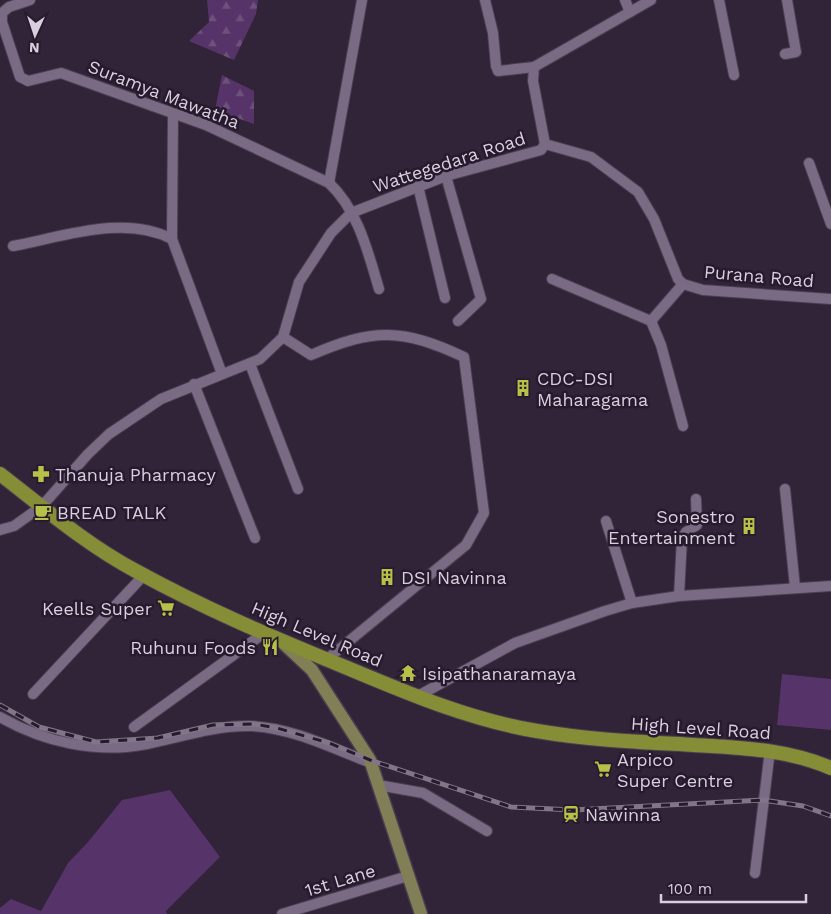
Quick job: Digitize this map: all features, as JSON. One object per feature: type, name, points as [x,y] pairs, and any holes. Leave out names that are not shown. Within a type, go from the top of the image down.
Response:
[{"type":"highway","name":"High Level Road","points":[[0,474],[95,545],[144,575],[264,633],[416,697],[487,720],[537,731],[619,741],[770,750],[801,757],[831,768]]},
{"type":"main road","points":[[280,640],[312,670],[371,763],[421,914]]},
{"type":"street","name":"Suramya Mawatha","points":[[30,0],[9,7],[2,13],[2,22],[20,77],[28,81],[61,73],[173,114],[206,124],[329,183],[339,192],[361,232],[379,289]]},
{"type":"street","points":[[329,183],[362,0]]},
{"type":"street","points":[[485,0],[493,33],[498,71],[534,67],[651,0]]},
{"type":"street","points":[[625,0],[630,12]]},
{"type":"street","points":[[719,0],[734,75]]},
{"type":"street","points":[[785,54],[796,52],[787,0]]},
{"type":"street","name":"Wattegedara Road","points":[[283,337],[299,282],[331,233],[351,213],[446,176],[541,150],[545,144],[533,81],[534,67]]},
{"type":"street","points":[[173,114],[172,239],[222,374]]},
{"type":"street","name":"Purana Road","points":[[545,144],[591,157],[638,192],[654,219],[678,279],[683,284],[703,290],[831,299]]},
{"type":"street","points":[[809,163],[831,224]]},
{"type":"street","points":[[446,176],[481,299],[458,321]]},
{"type":"street","points":[[418,186],[445,298]]},
{"type":"street","points":[[13,246],[99,230],[135,228],[158,231],[172,239]]},
{"type":"street","points":[[552,279],[651,321],[661,346],[682,426]]},
{"type":"street","points":[[651,321],[683,284]]},
{"type":"street","points":[[0,530],[14,526],[42,506],[88,454],[110,434],[161,398],[260,359],[283,337],[311,355],[343,342],[382,334],[430,341],[464,357],[484,513],[466,545],[326,660]]},
{"type":"street","points":[[250,364],[298,488]]},
{"type":"street","points":[[194,384],[255,538]]},
{"type":"street","points":[[784,489],[795,587]]},
{"type":"street","points":[[678,596],[682,538],[686,532],[697,525],[696,499]]},
{"type":"street","points":[[606,521],[632,603]]},
{"type":"street","points":[[33,694],[144,575]]},
{"type":"street","points":[[416,697],[515,644],[632,603],[678,596],[831,586]]},
{"type":"street","points":[[134,727],[264,633]]},
{"type":"street","points":[[0,717],[64,744],[91,747],[144,744],[229,726],[273,728],[293,733],[371,763]]},
{"type":"street","points":[[755,873],[770,750]]},
{"type":"street","points":[[378,785],[423,793],[487,831]]},
{"type":"street","name":"1st Lane","points":[[282,914],[408,876]]},
{"type":"green space","points":[[207,0],[258,0],[256,14],[234,60],[189,41],[209,22]]},
{"type":"green space","points":[[222,75],[254,91],[254,124],[215,110]]},
{"type":"green space","points":[[782,674],[831,679],[831,730],[777,725]]},
{"type":"green space","points":[[170,790],[220,857],[166,911],[167,914],[0,914],[0,908],[11,899],[41,911],[68,863],[88,842],[122,800]]},
{"type":"railway","points":[[0,705],[39,727],[96,742],[158,738],[213,725],[254,724],[277,728],[329,743],[370,760],[511,807],[573,810],[763,800],[803,806],[831,816]]},
{"type":"place","name":"CDC-DSI Maharagama","points":[[523,388]]},
{"type":"place","name":"Thanuja Pharmacy","points":[[41,474]]},
{"type":"place","name":"BREAD TALK","points":[[43,512]]},
{"type":"place","name":"Sonestro Entertainment","points":[[749,526]]},
{"type":"place","name":"DSI Navinna","points":[[387,577]]},
{"type":"place","name":"Keells Super","points":[[166,608]]},
{"type":"place","name":"Ruhunu Foods","points":[[270,647]]},
{"type":"place","name":"Isipathanaramaya","points":[[408,673]]},
{"type":"place","name":"Arpico Super Centre","points":[[603,769]]},
{"type":"place","name":"Nawinna","points":[[571,814]]}]
